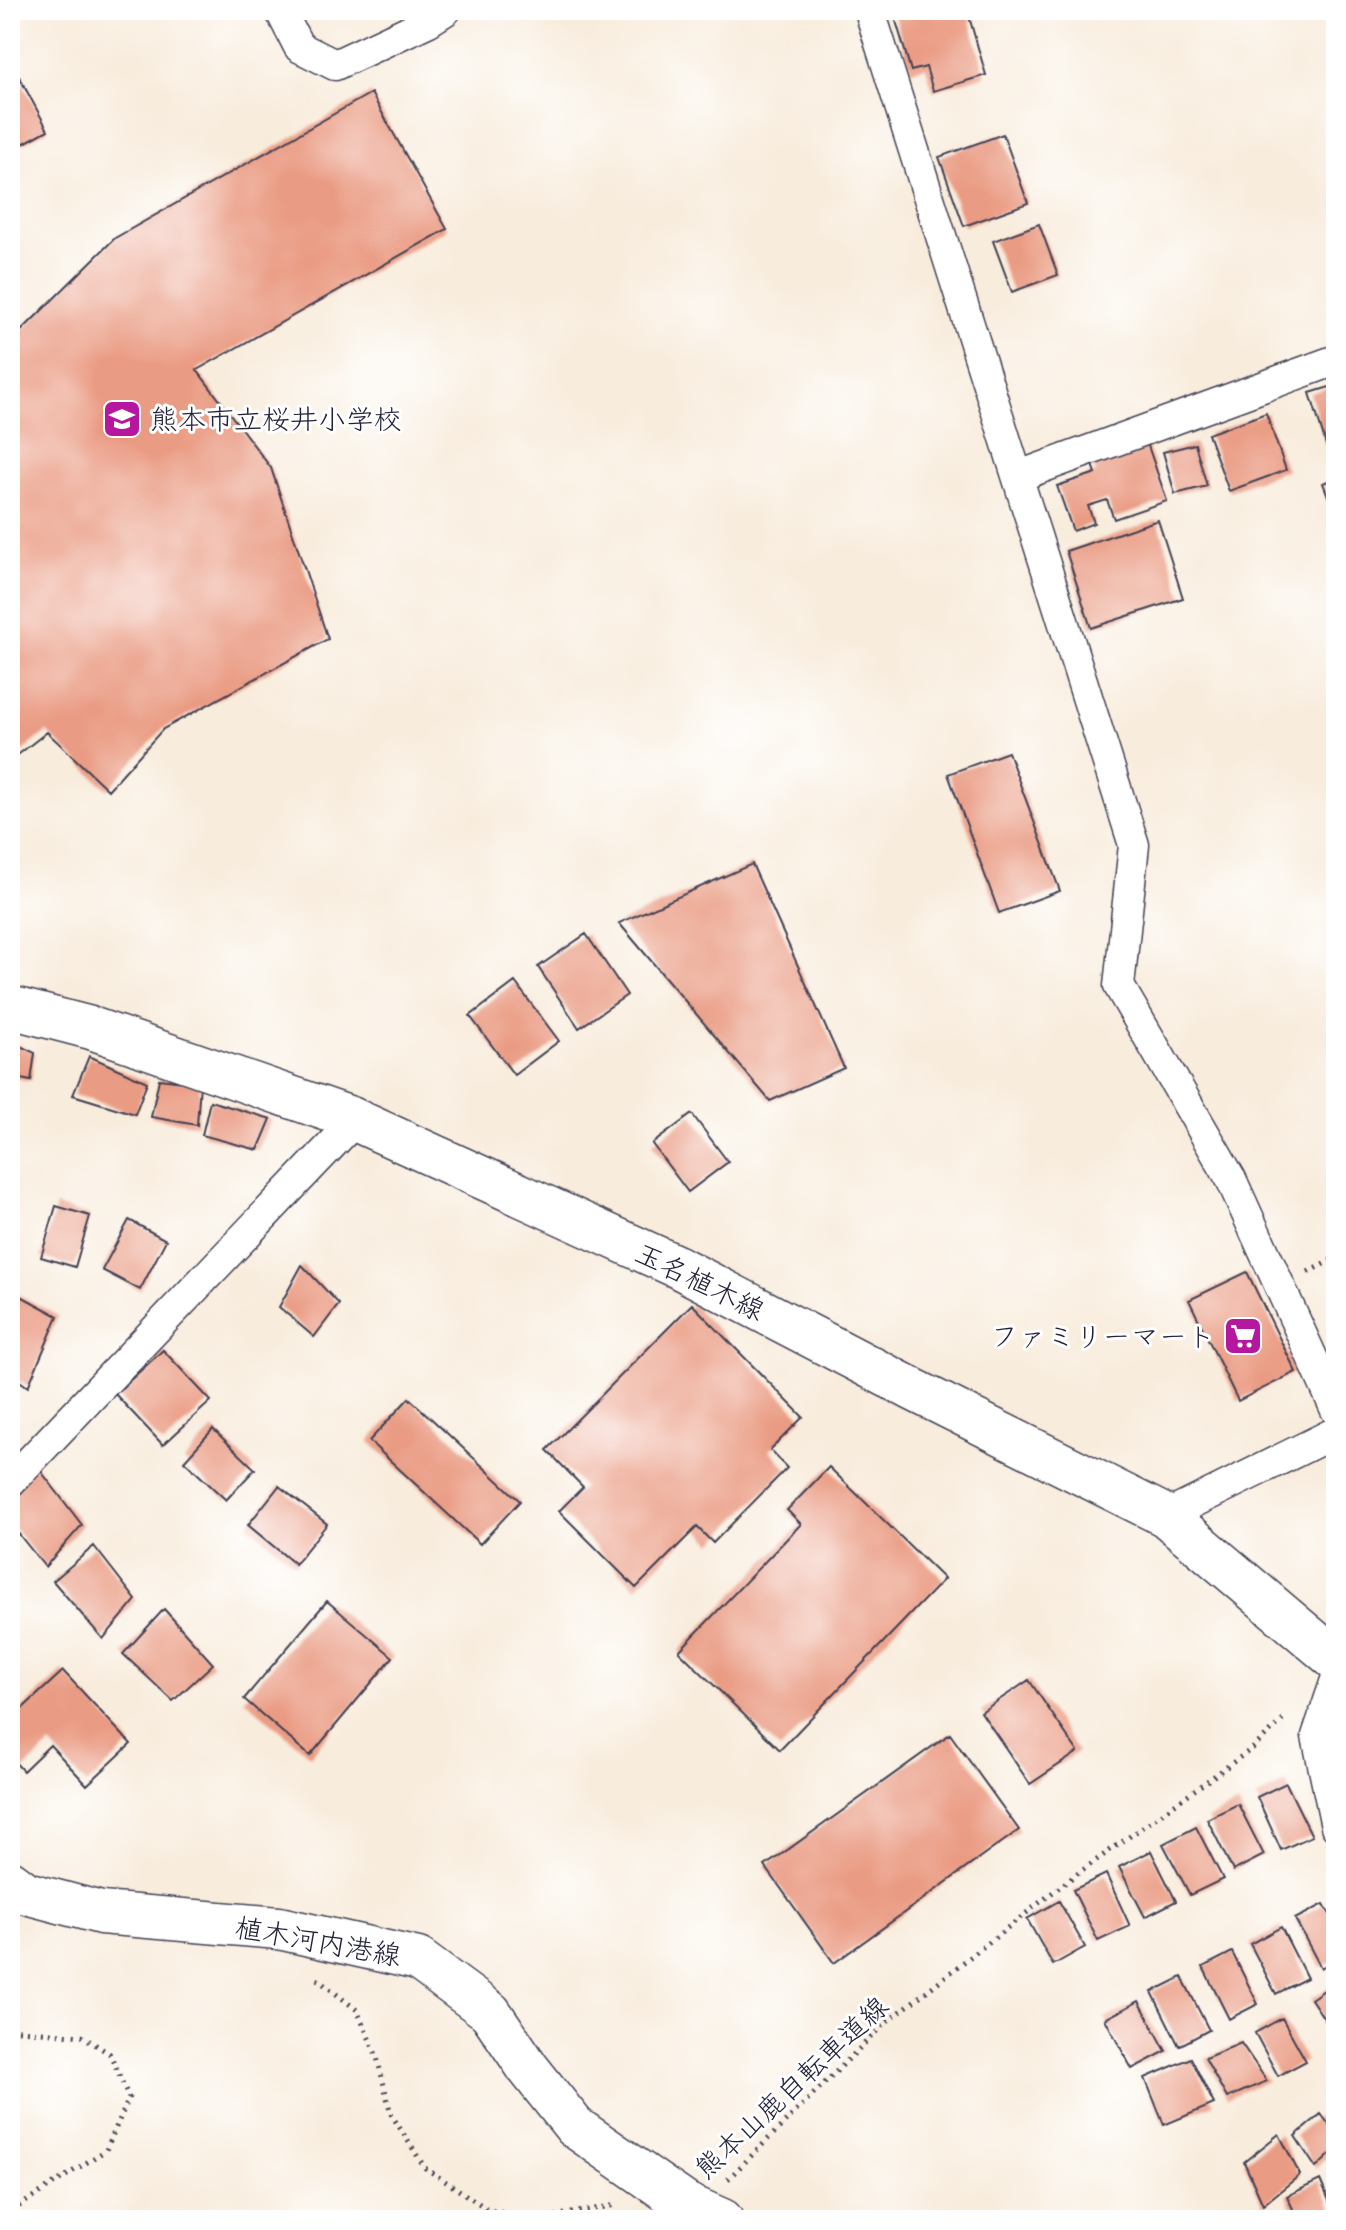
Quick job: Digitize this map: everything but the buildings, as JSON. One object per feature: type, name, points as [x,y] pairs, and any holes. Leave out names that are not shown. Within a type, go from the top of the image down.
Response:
[{"type":"main road","name":"玉名植木線","points":[[10,1007],[91,1028],[351,1118],[676,1266],[1166,1516],[1336,1660]]},
{"type":"main road","name":"植木河内港線","points":[[10,1881],[26,1893],[101,1913],[279,1928],[418,1959],[490,2012],[528,2068],[575,2127],[704,2212]]},
{"type":"street","points":[[280,10],[299,47],[335,65],[446,10]]},
{"type":"street","points":[[874,10],[872,18],[1134,845],[1119,986],[1231,1179],[1336,1410]]},
{"type":"street","points":[[1019,476],[1336,360]]},
{"type":"street","points":[[10,1482],[344,1132],[351,1118]]},
{"type":"street","points":[[1166,1516],[1336,1432]]},
{"type":"street","points":[[1336,1680],[1317,1736],[1336,1826]]},
{"type":"path","name":"熊本山鹿自転車道線","points":[[704,2212],[717,2189],[882,2026],[1066,1882],[1253,1748],[1294,1709]]},
{"type":"path","points":[[315,1978],[357,2010],[377,2057],[391,2114],[425,2168],[489,2210],[520,2216],[536,2219],[619,2205]]},
{"type":"path","points":[[10,2029],[82,2036],[110,2054],[129,2098],[106,2150],[10,2212]]},
{"type":"place","name":"熊本市立桜井小学校","points":[[122,419]]},
{"type":"place","name":"ファミリーマート","points":[[1243,1336]]}]
